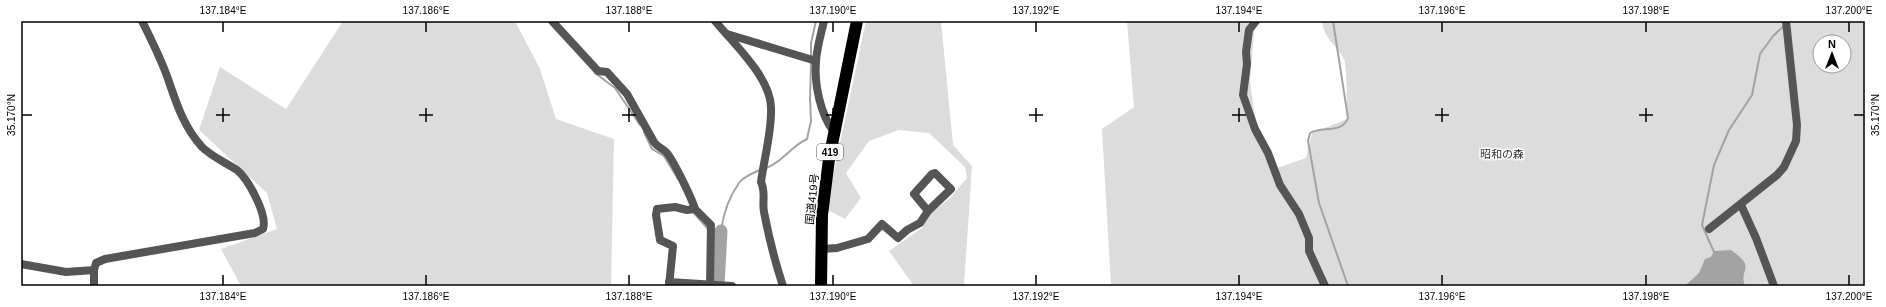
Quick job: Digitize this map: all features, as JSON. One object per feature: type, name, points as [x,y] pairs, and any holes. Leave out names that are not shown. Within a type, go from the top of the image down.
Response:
[{"type":"highway","name":"国道419号","points":[[821,286],[822,215],[834,132],[858,21]]},
{"type":"street","points":[[94,286],[94,270],[96,263],[105,259],[255,233],[263,229],[265,224],[265,219],[260,206],[238,171],[203,148],[191,135],[180,112],[165,71],[142,21]]},
{"type":"street","points":[[552,21],[598,71],[607,72],[627,94],[657,147],[666,152],[692,199],[695,209],[711,225],[711,285]]},
{"type":"street","points":[[715,21],[762,79],[771,102],[771,116],[761,182],[764,188],[763,210],[771,249],[783,286]]},
{"type":"street","points":[[824,21],[816,61],[816,80],[820,99],[829,124],[834,132]]},
{"type":"street","points":[[1256,21],[1249,30],[1243,95],[1255,129],[1268,153],[1280,185],[1299,214],[1309,238],[1309,250],[1325,286]]},
{"type":"street","points":[[1709,229],[1777,175],[1784,167],[1796,141],[1797,125],[1786,25]]},
{"type":"street","points":[[726,34],[816,61]]},
{"type":"street","points":[[821,249],[837,248],[868,239],[882,224],[898,238],[920,222],[928,211],[951,189],[935,173],[932,174],[914,194],[928,211]]},
{"type":"street","points":[[1740,205],[1756,238],[1774,286]]},
{"type":"street","points":[[695,209],[687,210],[675,207],[657,209],[656,215],[660,240],[673,246],[669,284],[732,286]]},
{"type":"street","points":[[21,264],[66,272],[94,270]]},
{"type":"green space","points":[[343,21],[515,21],[540,69],[556,119],[614,139],[611,286],[241,286],[221,249],[277,229],[267,193],[199,130],[220,67],[286,109]]},
{"type":"green space","points":[[866,21],[941,21],[953,145],[972,166],[964,286],[914,286],[889,251],[922,228],[926,217],[950,198],[967,178],[965,167],[929,133],[899,130],[869,141],[846,173],[861,198],[845,219],[826,209]]},
{"type":"green space","name":"昭和の森","points":[[1127,21],[1255,21],[1250,81],[1256,125],[1277,168],[1306,158],[1312,133],[1347,119],[1344,59],[1325,32],[1322,21],[1865,21],[1865,286],[1111,286],[1102,129],[1134,107]]},
{"type":"shaded area","points":[[1731,250],[1744,261],[1746,268],[1743,280],[1745,286],[1685,286],[1699,273],[1705,259],[1711,257],[1714,251]]},
{"type":"waterway","points":[[811,56],[811,43],[816,21]]},
{"type":"waterway","points":[[1333,21],[1348,118],[1345,123],[1337,128],[1310,133],[1308,141],[1319,203],[1348,286]]},
{"type":"waterway","points":[[1714,252],[1702,225],[1714,165],[1729,130],[1752,95],[1760,54],[1773,36],[1784,26]]},
{"type":"waterway","points":[[766,168],[772,166],[801,142],[807,139],[811,121],[811,63]]},
{"type":"waterway","points":[[595,73],[615,88],[640,125]]},
{"type":"waterway","points":[[644,132],[652,149],[664,156],[678,179]]},
{"type":"waterway","points":[[713,230],[721,231],[727,207],[732,194],[739,183],[746,177],[760,170]]},
{"type":"waterway","points":[[693,212],[708,229]]},
{"type":"waterway","points":[[718,286],[721,231]]}]
